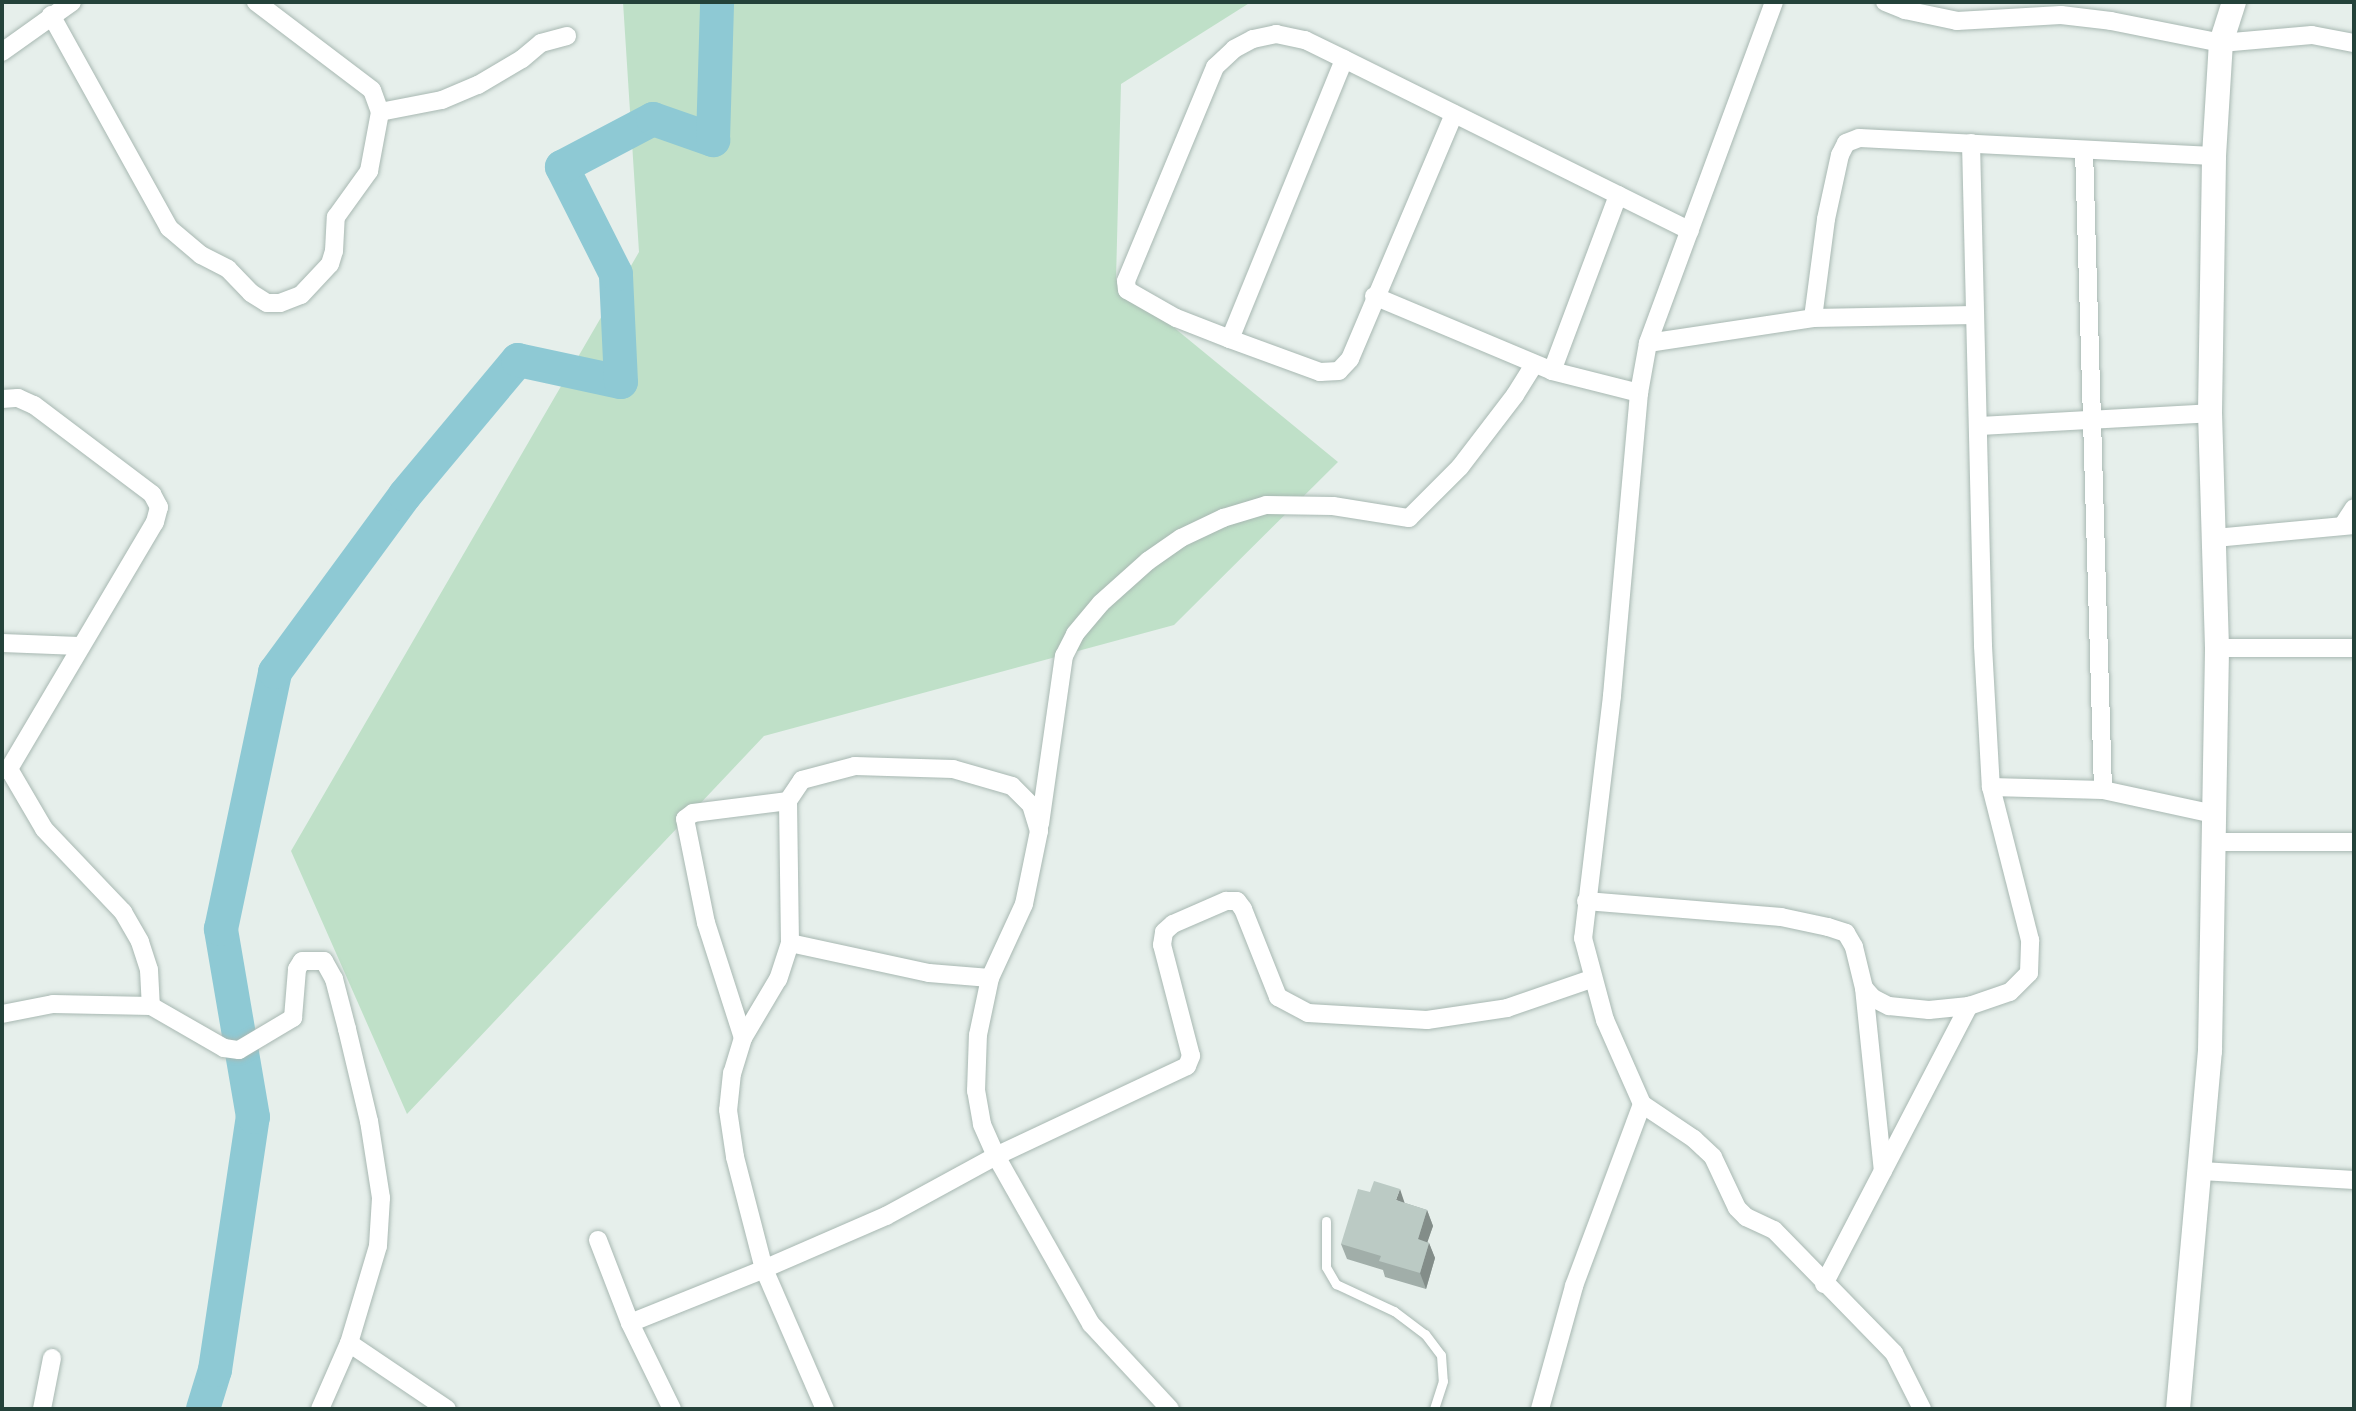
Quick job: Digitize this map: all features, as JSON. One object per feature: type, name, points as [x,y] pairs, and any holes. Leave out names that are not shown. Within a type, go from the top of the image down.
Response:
[{"type":"street","points":[[2,52],[72,2]]},
{"type":"street","points":[[51,15],[169,228],[267,303],[280,303],[301,295],[330,264],[336,217],[369,171],[380,112],[372,90],[256,2]]},
{"type":"street","points":[[1774,2],[1648,343],[1639,393],[1612,696],[1583,938],[1591,979],[1605,1020],[1642,1104],[1694,1139],[1713,1157],[1737,1208],[1746,1217],[1774,1230],[1894,1353],[1922,1409]]},
{"type":"street","points":[[1885,2],[1957,21],[2064,9],[2221,43],[2312,35],[2354,43]]},
{"type":"street","points":[[2178,1409],[2184,1321],[2202,1171],[2210,1051],[2217,648],[2210,413],[2214,156],[2221,43],[2234,2]]},
{"type":"street","points":[[1454,114],[1374,296],[1350,359],[1339,371],[1320,372],[1230,339],[1176,318],[1127,290],[1126,281],[1215,67],[1244,44],[1276,34],[1305,40],[1690,231]]},
{"type":"street","points":[[380,112],[442,100],[478,85],[522,59],[541,43],[567,36]]},
{"type":"street","points":[[1230,339],[1344,59]]},
{"type":"street","points":[[1813,318],[1826,219],[1840,155],[1846,143],[1859,138],[2214,156]]},
{"type":"street","points":[[1864,988],[1873,998],[1889,1006],[1929,1010],[1969,1006],[2010,992],[2029,973],[2030,940],[1991,787],[1983,661],[1980,426],[1971,143]]},
{"type":"street","points":[[2084,150],[2095,422],[2103,790]]},
{"type":"street","points":[[1552,371],[1618,195]]},
{"type":"street","points":[[1374,296],[1552,371],[1639,393]]},
{"type":"street","points":[[1648,343],[1813,318],[1975,315]]},
{"type":"street","points":[[1170,1409],[1091,1324],[996,1156],[982,1124],[976,1091],[978,1035],[990,978],[1024,904],[1039,831],[1064,656],[1075,634],[1101,603],[1148,561],[1181,538],[1223,518],[1266,505],[1333,506],[1409,518],[1460,467],[1515,395],[1534,364]]},
{"type":"street","points":[[2,399],[18,398],[68,428],[152,494],[159,507],[155,522],[6,769],[44,829],[123,912],[140,942],[149,970],[151,1006]]},
{"type":"street","points":[[1980,426],[2095,422],[2210,413]]},
{"type":"street","points":[[2215,538],[2348,525],[2354,508]]},
{"type":"street","points":[[2,643],[79,646]]},
{"type":"street","points":[[2217,648],[2354,648]]},
{"type":"street","points":[[825,1409],[764,1269],[735,1157],[728,1110],[732,1073],[743,1038],[778,979],[790,943],[788,801],[802,780],[855,766],[953,769],[1012,786],[1031,805],[1039,831]]},
{"type":"street","points":[[1991,787],[2103,790],[2214,814]]},
{"type":"street","points":[[743,1038],[706,923],[685,819],[693,813],[788,801]]},
{"type":"street","points":[[2213,842],[2354,842]]},
{"type":"street","points":[[630,1323],[886,1216],[996,1156],[1187,1066],[1191,1056],[1162,945],[1164,932],[1173,924],[1226,901],[1237,901],[1243,909],[1278,997],[1308,1013],[1427,1020],[1507,1008],[1591,979]]},
{"type":"street","points":[[1586,901],[1781,917],[1846,933],[1854,947],[1864,988],[1883,1171]]},
{"type":"street","points":[[790,943],[929,973],[990,978]]},
{"type":"street","points":[[2,1014],[53,1004],[151,1006],[224,1048],[239,1050],[293,1018],[297,969],[302,961],[324,961],[334,979],[354,1060],[381,1198],[378,1246],[349,1343],[320,1409]]},
{"type":"street","points":[[1824,1284],[1969,1006]]},
{"type":"street","points":[[1540,1409],[1574,1286],[1642,1104]]},
{"type":"street","points":[[2202,1171],[2354,1180]]},
{"type":"street","points":[[598,1240],[630,1323],[672,1409]]},
{"type":"street","points":[[349,1343],[447,1409]]},
{"type":"street","points":[[42,1409],[52,1358]]},
{"type":"lane","points":[[1326,1221],[1326,1267],[1336,1284],[1394,1311],[1425,1334],[1441,1355],[1443,1381],[1434,1409]]},
{"type":"green space","points":[[623,2],[1251,2],[1121,84],[1116,280],[1338,462],[1174,625],[764,736],[407,1114],[291,851],[639,252]]},
{"type":"building","points":[[1374,1181],[1400,1189],[1396,1200],[1427,1210],[1418,1239],[1429,1243],[1420,1273],[1379,1261],[1381,1256],[1341,1244],[1358,1189],[1370,1192]]},
{"type":"waterway","points":[[203,1409],[215,1370],[253,1117],[221,929],[275,672],[405,495],[518,360],[621,382],[616,274],[562,167],[653,119],[713,140],[717,2]]}]
